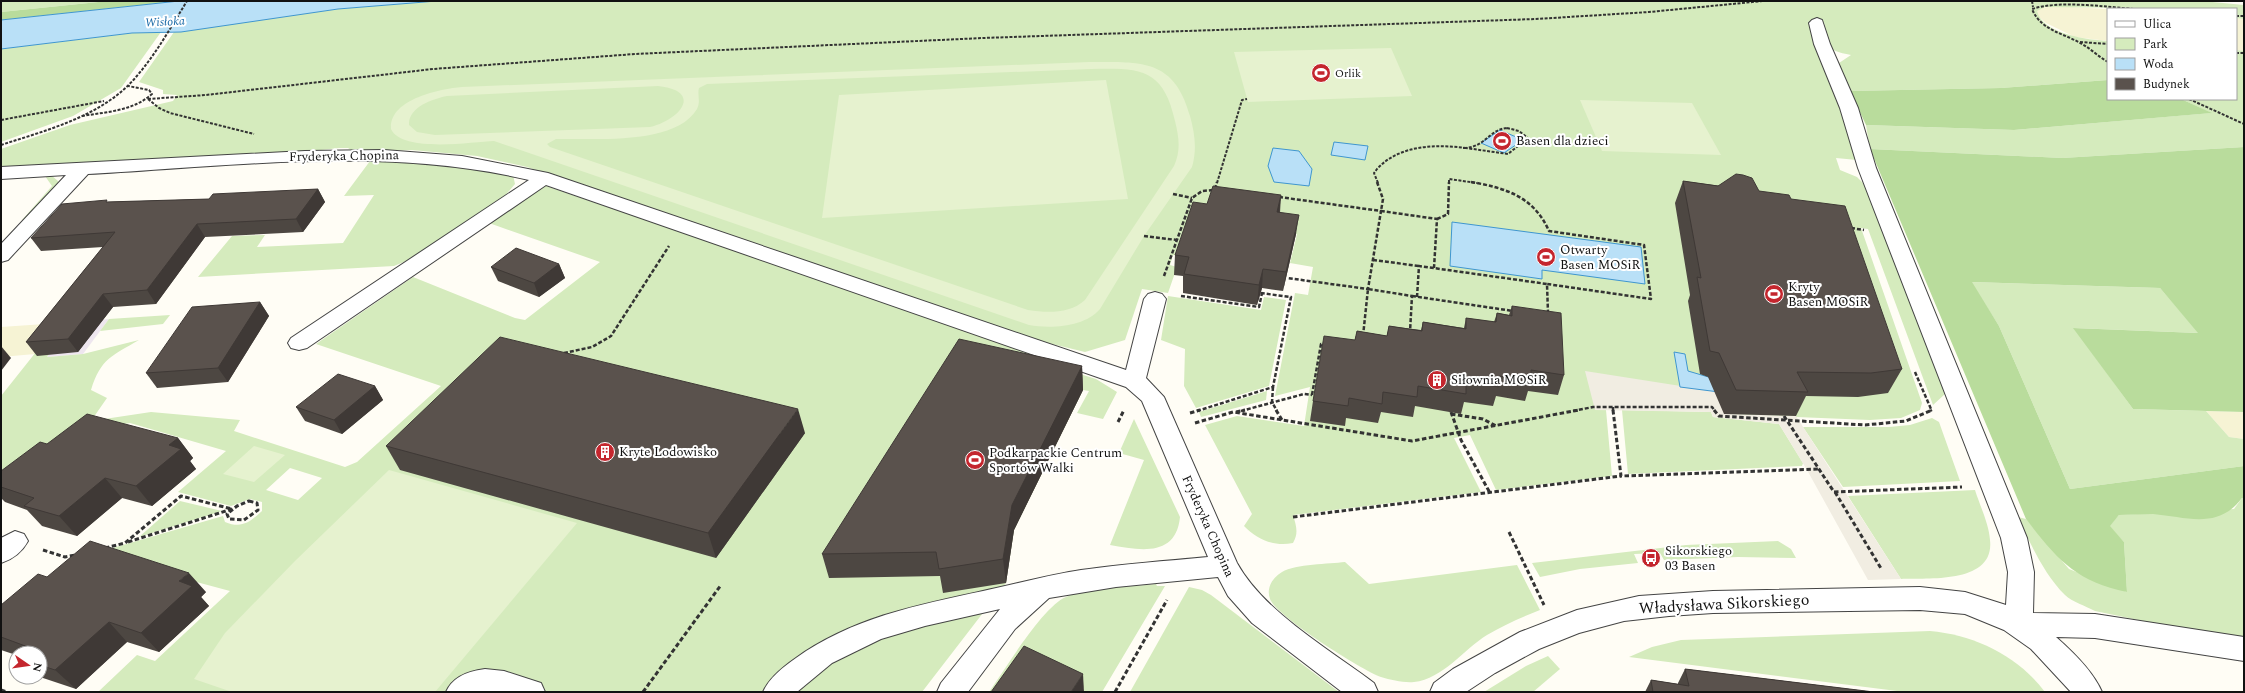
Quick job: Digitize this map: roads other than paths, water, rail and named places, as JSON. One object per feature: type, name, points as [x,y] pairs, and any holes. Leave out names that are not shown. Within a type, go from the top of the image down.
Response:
[{"type":"street","points":[[1817,23],[1822,44],[1849,108],[1867,168],[1992,486],[2014,538],[2021,572],[2019,624]]},
{"type":"street","name":"Fryderyka Chopina","points":[[1,173],[324,155],[416,156],[453,159],[544,178],[680,226],[1071,358],[1134,381],[1148,392],[1225,566],[1237,588],[1262,615],[1364,692]]},
{"type":"street","points":[[1,256],[82,169]]},
{"type":"street","points":[[299,343],[544,178]]},
{"type":"street","points":[[1134,381],[1155,299]]},
{"type":"street","points":[[777,692],[815,659],[863,633],[927,613],[1080,581],[1225,566]]},
{"type":"street","points":[[951,692],[1005,621],[1021,605],[1043,588]]},
{"type":"street","name":"Władysława Sikorskiego","points":[[1444,692],[1488,662],[1542,636],[1602,615],[1647,606],[1829,599],[1948,600],[1981,607],[2019,624]]},
{"type":"street","points":[[2019,624],[2095,626],[2182,638],[2244,649]]},
{"type":"street","points":[[2019,624],[2053,650],[2088,692]]},
{"type":"street","points":[[460,692],[474,682],[488,681],[501,682],[531,692]]},
{"type":"water","name":"Wisłoka","points":[[179,1],[437,1],[338,9],[181,32],[132,33],[1,49],[1,20]]},
{"type":"water","name":"Basen dla dzieci","points":[[1500,130],[1523,140],[1504,153],[1481,143]]},
{"type":"water","points":[[1334,142],[1368,146],[1365,160],[1331,155]]},
{"type":"water","points":[[1273,148],[1299,151],[1312,169],[1309,186],[1274,182],[1268,166]]},
{"type":"water","name":"Otwarty Basen MOSiR","points":[[1452,222],[1641,247],[1645,284],[1542,270],[1542,279],[1450,266]]},
{"type":"water","points":[[1674,352],[1685,354],[1688,371],[1722,381],[1719,392],[1680,387]]},
{"type":"place","name":"Orlik","points":[[1321,73]]},
{"type":"place","name":"Basen dla dzieci","points":[[1502,141]]},
{"type":"place","name":"Otwarty Basen MOSiR","points":[[1546,257]]},
{"type":"place","name":"Kryty Basen MOSiR","points":[[1774,294]]},
{"type":"place","name":"Siłownia MOSiR","points":[[1437,380]]},
{"type":"place","name":"Kryte Lodowisko","points":[[605,452]]},
{"type":"place","name":"Podkarpackie Centrum Sportów Walki","points":[[975,460]]},
{"type":"place","name":"Sikorskiego 03 Basen","points":[[1651,558]]}]
